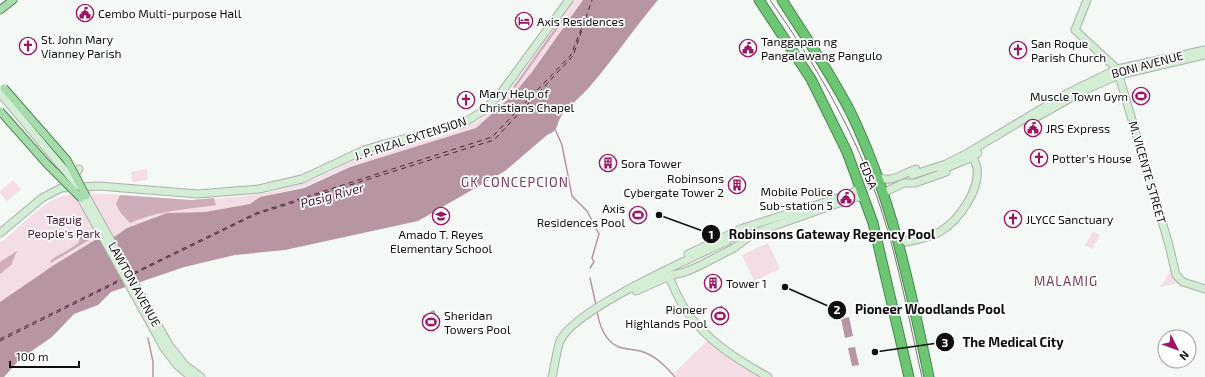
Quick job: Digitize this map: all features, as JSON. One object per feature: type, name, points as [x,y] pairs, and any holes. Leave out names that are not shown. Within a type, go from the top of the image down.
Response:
[{"type":"highway","name":"EDSA","points":[[759,0],[811,79],[847,152],[865,198],[882,255],[909,377]]},
{"type":"highway","name":"EDSA","points":[[782,0],[827,70],[849,110],[883,193],[896,231],[929,377]]},
{"type":"main road","points":[[0,10],[14,0]]},
{"type":"main road","name":"J. P. RIZAL EXTENSION","points":[[0,233],[42,198],[60,188],[99,186],[195,194],[266,188],[302,179],[370,148],[462,124],[483,111],[502,93],[569,0]]},
{"type":"main road","points":[[1087,0],[1075,30],[1118,72]]},
{"type":"main road","name":"BONI AVENUE","points":[[913,177],[950,168],[1066,94],[1118,72],[1205,50]]},
{"type":"main road","name":"BONI AVENUE","points":[[1118,72],[1205,55]]},
{"type":"main road","name":"M. VICENTE STREET","points":[[1118,72],[1178,279],[1205,289]]},
{"type":"main road","points":[[1,92],[76,186]]},
{"type":"main road","points":[[1,92],[67,160],[83,197]]},
{"type":"main road","name":"LAWTON AVENUE","points":[[1,92],[83,197],[164,348],[191,377]]},
{"type":"main road","points":[[0,111],[46,164],[83,197]]},
{"type":"main road","name":"BONI AVENUE","points":[[876,176],[885,180],[901,176],[907,172],[955,155],[969,157]]},
{"type":"main road","points":[[896,231],[906,242],[940,232],[949,226],[962,211],[973,189],[977,168],[969,157]]},
{"type":"main road","name":"BONI AVENUE","points":[[883,193],[904,183],[915,183],[959,168],[969,157]]},
{"type":"main road","points":[[70,177],[75,175],[79,169]]},
{"type":"main road","points":[[52,192],[64,179],[64,171]]},
{"type":"main road","points":[[901,176],[904,183]]},
{"type":"main road","points":[[670,274],[685,272],[734,248],[754,233],[836,201],[854,192],[860,187]]},
{"type":"main road","points":[[768,377],[731,356],[692,318],[679,298],[670,274],[677,261],[707,244],[752,225],[836,201],[858,197],[865,198]]},
{"type":"main road","points":[[752,225],[754,233]]},
{"type":"main road","points":[[552,377],[560,341],[565,334],[582,318],[604,303],[626,292],[670,274],[728,243]]},
{"type":"main road","name":"LAWTON AVENUE","points":[[183,367],[201,377]]},
{"type":"green space","name":"Taguig People's Park","points":[[573,0],[583,0],[530,76],[498,111],[481,124],[463,134],[350,166],[305,186],[260,197],[250,204],[205,212],[167,213],[127,228],[111,239],[95,240],[54,265],[0,302],[0,243],[38,210],[51,201],[63,196],[79,194],[193,200],[256,194],[287,188],[317,178],[367,154],[431,139],[459,130],[473,124],[485,116],[502,100],[517,81]]},
{"type":"green space","points":[[147,169],[148,180],[132,182],[131,172]]},
{"type":"green space","points":[[13,180],[21,189],[7,201],[0,191]]},
{"type":"green space","points":[[1093,231],[1100,235],[1092,249],[1085,245]]},
{"type":"green space","points":[[768,243],[780,269],[754,281],[742,255]]},
{"type":"green space","points":[[1173,264],[1182,283],[1159,287],[1165,280]]},
{"type":"green space","points":[[709,339],[738,364],[760,377],[677,377],[674,373]]},
{"type":"shaded area","points":[[563,17],[561,24],[515,88],[513,87]]},
{"type":"shaded area","points":[[120,195],[192,200],[214,198],[216,205],[152,215],[130,223],[120,212],[116,204]]},
{"type":"shaded area","points":[[84,233],[89,240],[51,263],[50,261],[79,242],[79,235]]},
{"type":"shaded area","points":[[17,251],[11,265],[0,274],[0,262]]},
{"type":"water","name":"Pasig River","points":[[583,0],[658,0],[592,84],[562,115],[556,129],[505,171],[418,221],[285,250],[235,255],[184,267],[111,292],[98,305],[74,314],[52,337],[20,359],[4,377],[0,377],[0,302],[54,265],[95,240],[111,239],[127,228],[167,213],[205,212],[250,204],[260,197],[304,188],[350,167],[476,128],[512,96],[532,72]]},
{"type":"water","name":"Pioneer Highlands Pool","points":[[722,305],[729,320],[718,325],[711,311]]},
{"type":"water","name":"Sheridan Towers Pool","points":[[434,310],[436,314],[432,317],[439,326],[432,331],[422,316]]},
{"type":"water","points":[[849,317],[853,336],[845,338],[841,319]]},
{"type":"water","points":[[855,347],[859,365],[852,366],[848,348]]},
{"type":"waterway","points":[[555,129],[562,145],[572,196],[587,211],[599,234],[592,258],[594,262],[590,268]]},
{"type":"waterway","points":[[590,278],[596,305]]},
{"type":"waterway","points":[[597,311],[601,327],[606,337],[614,345],[650,355],[675,377]]},
{"type":"waterway","points":[[148,338],[153,362],[153,377]]},
{"type":"ferry route","points":[[134,274],[257,214],[494,140],[573,56],[592,0]]},
{"type":"ferry route","points":[[133,273],[256,213],[492,137],[571,55],[585,19]]},
{"type":"ferry route","points":[[0,339],[121,279]]},
{"type":"ferry route","points":[[0,341],[122,280]]},
{"type":"tunnel","points":[[902,182],[914,179]]},
{"type":"tunnel","points":[[857,191],[895,180]]},
{"type":"tunnel","points":[[727,241],[760,225]]},
{"type":"tunnel","points":[[730,246],[743,238]]},
{"type":"tram line","points":[[770,0],[819,75],[860,153],[881,209],[893,250],[922,377]]},
{"type":"place","name":"Cembo Multi-purpose Hall","points":[[85,13]]},
{"type":"place","name":"Axis Residences","points":[[524,21]]},
{"type":"place","name":"St. John Mary Vianney Parish","points":[[28,46]]},
{"type":"place","name":"Tanggapan ng Pangalawang Pangulo","points":[[748,48]]},
{"type":"place","name":"San Roque Parish Church","points":[[1018,50]]},
{"type":"place","name":"Muscle Town Gym","points":[[1141,96]]},
{"type":"place","name":"Mary Help of Christians Chapel","points":[[466,100]]},
{"type":"place","name":"JRS Express","points":[[1033,128]]},
{"type":"place","name":"Potter's House","points":[[1039,158]]},
{"type":"place","name":"Sora Tower","points":[[608,163]]},
{"type":"place","name":"Robinsons Cybergate Tower 2","points":[[737,185]]},
{"type":"place","name":"Mobile Police Sub-station 5","points":[[846,198]]},
{"type":"place","name":"Axis Residences Pool","points":[[638,215]]},
{"type":"place","name":"Robinsons Gateway Regency Pool","points":[[659,215]]},
{"type":"place","name":"Amado T. Reyes Elementary School","points":[[441,216]]},
{"type":"place","name":"JLYCC Sanctuary","points":[[1013,219]]},
{"type":"place","name":"Tower 1","points":[[713,283]]},
{"type":"place","name":"Pioneer Woodlands Pool","points":[[785,287]]},
{"type":"place","name":"Pioneer Highlands Pool","points":[[720,316]]},
{"type":"place","name":"Sheridan Towers Pool","points":[[431,322]]},
{"type":"place","name":"The Medical City","points":[[875,352]]},
{"type":"district","name":"GK CONCEPCION","points":[[515,182]]},
{"type":"district","name":"MALAMIG","points":[[1066,281]]}]
